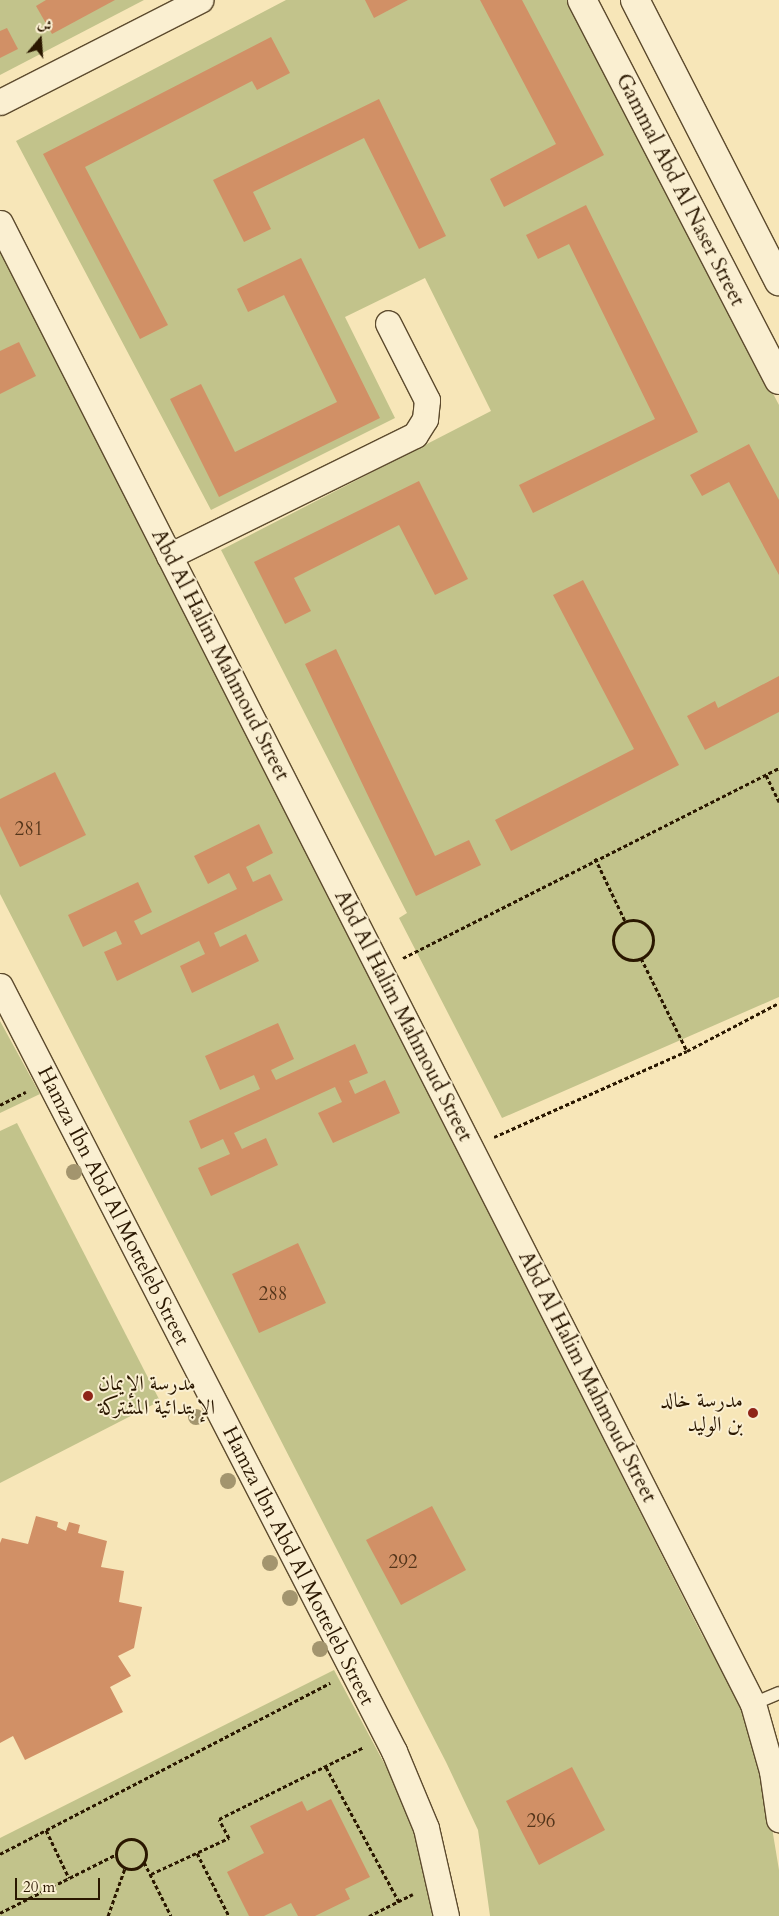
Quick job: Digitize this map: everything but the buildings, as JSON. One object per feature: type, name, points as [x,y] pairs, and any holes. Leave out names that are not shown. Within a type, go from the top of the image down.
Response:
[{"type":"main road","name":"Gammal Abd Al Naser Street","points":[[582,0],[779,380]]},
{"type":"main road","points":[[634,0],[779,281]]},
{"type":"street","points":[[0,102],[195,1]]},
{"type":"street","name":"Abd Al Halim Mahmoud Street","points":[[0,223],[754,1704],[772,1770],[779,1819]]},
{"type":"street","points":[[169,556],[415,435],[425,419],[427,400],[388,323]]},
{"type":"street","name":"Hamza Ibn Abd Al Motteleb Street","points":[[0,986],[386,1735],[426,1828],[440,1881],[446,1916]]},
{"type":"lane","points":[[754,1704],[779,1693]]},
{"type":"path","points":[[380,969],[596,858],[779,768]]},
{"type":"path","points":[[766,775],[779,802]]},
{"type":"path","points":[[596,858],[625,922]]},
{"type":"path","points":[[625,922],[642,922],[652,934],[652,946],[641,958],[629,960],[614,948],[613,935],[625,922]]},
{"type":"path","points":[[641,958],[687,1051]]},
{"type":"path","points":[[470,1148],[687,1051],[779,1003]]},
{"type":"path","points":[[0,1854],[352,1671]]},
{"type":"path","points":[[150,1874],[229,1838],[219,1819],[326,1767],[386,1735]]},
{"type":"path","points":[[326,1767],[399,1902]]},
{"type":"path","points":[[46,1830],[69,1878]]},
{"type":"path","points":[[0,1913],[115,1855],[121,1843],[134,1840],[144,1848],[144,1861],[171,1916]]},
{"type":"path","points":[[197,1853],[229,1916]]},
{"type":"path","points":[[115,1855],[126,1868],[134,1869],[144,1861]]},
{"type":"path","points":[[108,1916],[126,1868]]},
{"type":"path","points":[[369,1916],[440,1881]]},
{"type":"green space","points":[[0,0],[144,0],[0,75]]},
{"type":"green space","points":[[286,0],[567,0],[779,405],[779,997],[502,1118],[399,918],[407,913],[221,550],[491,411],[425,278],[345,317],[395,418],[211,510],[16,141]]},
{"type":"green space","points":[[0,242],[702,1635],[755,1725],[779,1870],[779,1916],[490,1916],[478,1830],[446,1762],[0,894]]},
{"type":"green space","points":[[0,1021],[40,1094],[0,1113]]},
{"type":"green space","points":[[17,1123],[160,1401],[0,1483],[0,1131]]},
{"type":"green space","points":[[334,1670],[419,1828],[431,1879],[432,1916],[0,1916],[0,1838]]},
{"type":"place","name":"مدرسة الإيمان الإبتدائية المشتركة","points":[[88,1396]]},
{"type":"place","name":"مدرسة خالد بن الوليد","points":[[753,1413]]}]
